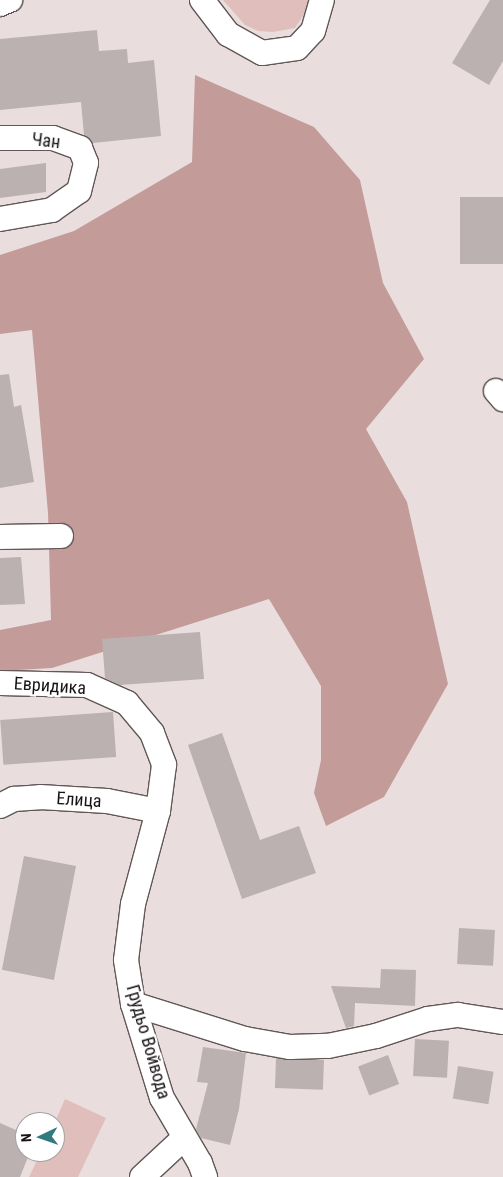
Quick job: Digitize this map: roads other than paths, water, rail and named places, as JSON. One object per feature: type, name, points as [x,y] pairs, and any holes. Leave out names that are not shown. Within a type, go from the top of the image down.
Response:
[{"type":"street","points":[[0,4],[10,0]]},
{"type":"street","points":[[202,0],[228,34],[262,53],[297,48],[314,31],[322,0]]},
{"type":"street","name":"Чан","points":[[0,138],[54,138],[80,148],[86,163],[79,190],[52,210],[0,220]]},
{"type":"street","points":[[0,537],[61,536]]},
{"type":"street","name":"Евридика","points":[[0,683],[87,685],[127,703],[152,733],[164,765],[158,811]]},
{"type":"street","name":"Елица","points":[[0,806],[14,799],[40,797],[107,801],[158,811]]},
{"type":"street","name":"Грудьо Войвода","points":[[158,811],[133,904],[126,960],[132,1004],[162,1098],[205,1177]]},
{"type":"street","points":[[132,1004],[245,1039],[290,1047],[328,1046],[376,1036],[428,1019],[458,1015],[503,1022]]},
{"type":"street","points":[[142,1177],[184,1138]]}]
